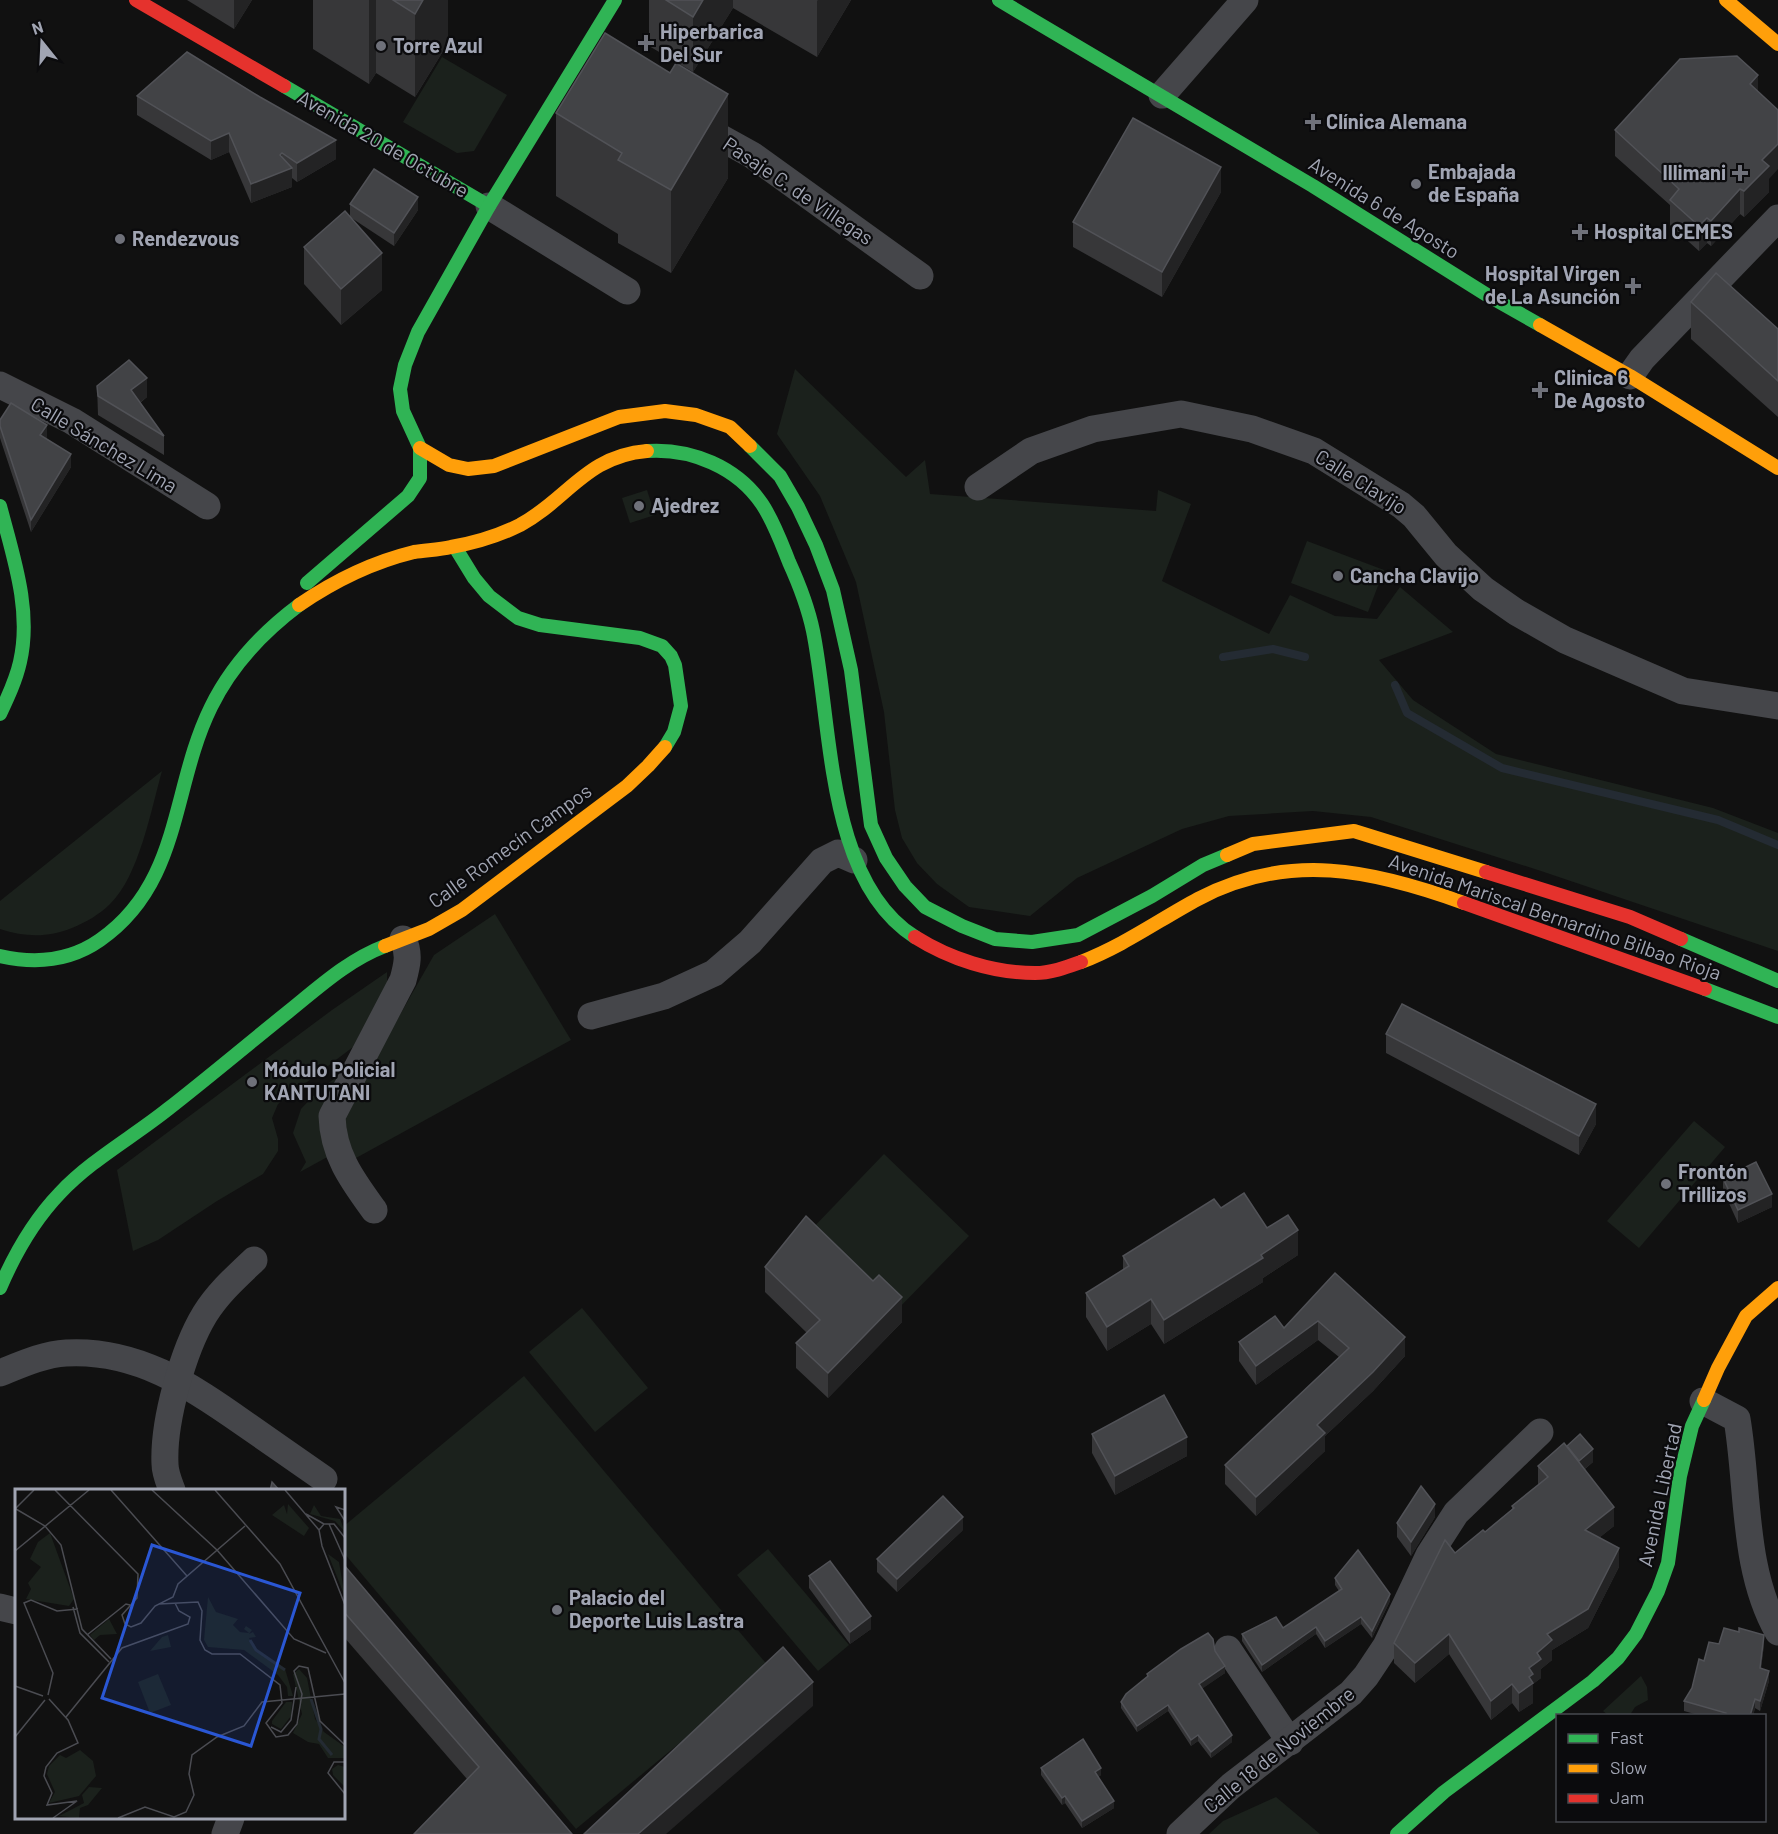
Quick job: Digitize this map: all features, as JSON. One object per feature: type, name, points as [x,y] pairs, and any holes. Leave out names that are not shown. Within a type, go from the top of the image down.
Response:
[{"type":"main road","name":"Avenida 20 de Octubre","points":[[136,0],[489,206]]},
{"type":"main road","points":[[489,206],[589,65],[615,0]]},
{"type":"main road","name":"Avenida 6 de Agosto","points":[[999,0],[1313,186],[1488,295],[1630,376],[1778,468]]},
{"type":"main road","points":[[1726,0],[1778,44]]},
{"type":"main road","name":"Avenida Mariscal Bernardino Bilbao Rioja","points":[[285,616],[308,582],[417,486],[420,478],[420,448],[403,411],[400,389],[405,365],[418,332],[489,206]]},
{"type":"main road","name":"Avenida Mariscal Bernardino Bilbao Rioja","points":[[420,448],[449,465],[468,469],[494,466],[619,417],[665,411],[696,415],[730,427],[780,476],[816,545],[833,590],[851,670],[871,825],[880,849],[905,886],[925,907],[962,927],[995,939],[1032,942],[1078,935],[1152,896],[1203,865],[1253,844],[1354,831],[1630,917],[1778,981]]},
{"type":"main road","name":"Avenida Mariscal Bernardino Bilbao Rioja","points":[[0,956],[18,961],[62,959],[104,940],[141,902],[154,880],[200,732],[211,707],[224,682],[245,655],[266,632],[285,616],[336,580],[366,568],[417,552],[455,547],[489,538],[528,520],[588,469],[614,457],[667,450],[696,455],[731,472],[759,500],[777,531],[803,593],[812,629],[842,821],[854,860],[870,892],[889,916],[904,932],[943,955],[984,968],[1035,973],[1080,962],[1123,943],[1181,906],[1230,883],[1282,871],[1334,869],[1393,879],[1778,1017]]},
{"type":"main road","points":[[0,506],[22,589],[25,622],[22,658],[13,692],[0,714]]},
{"type":"main road","name":"Calle Romecín Campos","points":[[0,1287],[12,1260],[34,1224],[62,1192],[100,1159],[167,1110],[336,973],[367,953],[429,929],[462,910],[627,786],[649,766],[664,748],[681,716],[678,680],[674,664],[667,651],[649,639],[549,627],[520,619],[504,610],[489,597],[455,547]]},
{"type":"main road","points":[[854,860],[880,849]]},
{"type":"main road","name":"Avenida Libertad","points":[[1397,1834],[1444,1792],[1593,1681],[1618,1658],[1636,1634],[1658,1591],[1668,1563],[1685,1451],[1692,1426],[1746,1316],[1778,1288]]},
{"type":"street","points":[[1162,95],[1245,0]]},
{"type":"street","name":"Pasaje C. de Villegas","points":[[671,110],[752,155],[920,276]]},
{"type":"street","name":"Avenida 20 de Octubre","points":[[489,206],[627,291]]},
{"type":"street","points":[[1630,376],[1642,359],[1778,218]]},
{"type":"street","name":"Calle Sánchez Lima","points":[[0,385],[72,421],[207,506]]},
{"type":"street","name":"Calle Clavijo","points":[[978,487],[1031,451],[1093,429],[1181,414],[1252,429],[1314,451],[1401,505],[1414,516],[1446,555],[1482,589],[1564,640],[1683,691],[1778,706]]},
{"type":"street","points":[[591,1016],[664,996],[714,973],[750,942],[822,861],[838,853],[854,860]]},
{"type":"street","points":[[374,1210],[348,1174],[333,1135],[333,1116],[403,980],[408,963],[408,949],[403,939]]},
{"type":"street","points":[[171,1489],[165,1466],[167,1432],[179,1379],[192,1342],[205,1315],[220,1294],[254,1260]]},
{"type":"street","points":[[0,1373],[32,1361],[65,1353],[126,1359],[149,1366],[179,1379],[324,1479]]},
{"type":"street","points":[[1703,1401],[1737,1419],[1749,1529],[1756,1568],[1766,1605],[1778,1632]]},
{"type":"street","name":"Calle 18 de Noviembre","points":[[1180,1834],[1231,1786],[1348,1696],[1366,1676],[1386,1647],[1429,1555],[1456,1513],[1540,1432]]},
{"type":"street","points":[[0,1607],[15,1611]]},
{"type":"street","points":[[1228,1649],[1290,1742]]},
{"type":"street","points":[[225,1834],[231,1819]]},
{"type":"shaded area","points":[[442,57],[507,95],[474,151],[457,153],[403,122]]},
{"type":"shaded area","points":[[795,369],[906,477],[925,460],[930,494],[1156,511],[1158,490],[1191,504],[1162,581],[1269,634],[1290,595],[1335,616],[1377,619],[1400,587],[1453,632],[1379,660],[1413,700],[1496,754],[1713,808],[1778,833],[1778,951],[1541,871],[1371,817],[1313,811],[1229,816],[1182,829],[1077,878],[1030,916],[969,907],[937,884],[917,863],[902,838],[895,810],[884,712],[856,582],[820,496],[777,434]]},
{"type":"shaded area","name":"Ajedrez","points":[[647,490],[655,515],[630,523],[622,498]]},
{"type":"shaded area","name":"Cancha Clavijo","points":[[1307,541],[1384,570],[1368,612],[1291,583]]},
{"type":"shaded area","points":[[162,771],[136,860],[129,877],[110,904],[87,921],[54,934],[27,935],[0,929],[0,901]]},
{"type":"shaded area","points":[[495,914],[571,1040],[356,1158],[341,1130],[344,1113],[434,955]]},
{"type":"shaded area","points":[[387,972],[387,985],[353,1047],[278,1104],[272,1118],[278,1139],[278,1151],[263,1174],[158,1240],[133,1251],[117,1170],[332,1010]]},
{"type":"shaded area","points":[[348,1069],[331,1155],[300,1172],[306,1162],[293,1133],[301,1109],[320,1089]]},
{"type":"shaded area","name":"Frontón Trillizos","points":[[1694,1121],[1725,1147],[1639,1248],[1607,1221]]},
{"type":"shaded area","points":[[884,1154],[969,1236],[894,1313],[809,1232]]},
{"type":"shaded area","points":[[582,1308],[648,1388],[595,1432],[529,1352]]},
{"type":"shaded area","name":"Palacio del Deporte Luis Lastra","points":[[524,1376],[770,1668],[576,1829],[345,1554],[345,1525]]},
{"type":"shaded area","points":[[768,1549],[849,1645],[818,1671],[737,1575]]},
{"type":"shaded area","points":[[1641,1676],[1647,1687],[1648,1700],[1635,1707],[1631,1714],[1607,1714],[1603,1711]]},
{"type":"shaded area","points":[[1276,1797],[1320,1834],[1209,1834],[1223,1821]]},
{"type":"building","points":[[393,0],[423,0],[415,14]]},
{"type":"building","points":[[666,0],[703,0],[693,17]]},
{"type":"building","points":[[605,33],[670,73],[676,63],[728,94],[671,190],[618,160],[622,153],[556,113]]},
{"type":"building","points":[[187,52],[336,140],[297,163],[282,153],[280,155],[292,168],[251,184],[229,133],[211,141],[137,96]]},
{"type":"building","points":[[1737,56],[1758,75],[1750,84],[1778,110],[1778,144],[1762,160],[1769,166],[1744,191],[1740,189],[1711,221],[1707,218],[1699,226],[1670,200],[1679,189],[1615,130],[1680,59]]},
{"type":"building","points":[[1133,118],[1221,167],[1162,272],[1073,222]]},
{"type":"building","points":[[374,169],[418,197],[394,233],[350,204]]},
{"type":"building","points":[[345,211],[382,253],[341,289],[304,247]]},
{"type":"building","points":[[1716,273],[1778,329],[1778,381],[1691,302]]},
{"type":"building","points":[[129,360],[147,378],[131,390],[164,436],[98,396],[97,386]]},
{"type":"building","points":[[11,403],[47,425],[40,435],[71,454],[31,520],[0,426],[0,420]]},
{"type":"building","points":[[1402,1004],[1596,1104],[1579,1136],[1386,1034]]},
{"type":"building","points":[[1756,1162],[1772,1194],[1738,1210],[1723,1178]]},
{"type":"building","points":[[1244,1193],[1267,1228],[1288,1215],[1298,1230],[1261,1255],[1263,1258],[1164,1320],[1151,1299],[1107,1327],[1086,1293],[1129,1266],[1123,1256],[1214,1199],[1221,1208]]},
{"type":"building","points":[[806,1216],[873,1281],[879,1275],[902,1297],[828,1373],[796,1343],[820,1320],[765,1267]]},
{"type":"building","points":[[1335,1273],[1405,1337],[1373,1372],[1317,1425],[1325,1433],[1256,1497],[1225,1465],[1349,1348],[1318,1321],[1256,1366],[1239,1342],[1275,1316],[1284,1328]]},
{"type":"building","points":[[1164,1395],[1187,1437],[1115,1476],[1092,1434]]},
{"type":"building","points":[[1580,1434],[1593,1449],[1579,1461],[1567,1446]]},
{"type":"building","points":[[1564,1443],[1614,1507],[1585,1530],[1619,1548],[1588,1609],[1547,1634],[1552,1640],[1537,1653],[1541,1659],[1529,1668],[1533,1674],[1529,1677],[1533,1683],[1519,1693],[1512,1684],[1491,1701],[1449,1634],[1415,1663],[1394,1643],[1445,1540],[1455,1553],[1483,1530],[1485,1532],[1514,1508],[1512,1506],[1548,1477],[1538,1466]]},
{"type":"building","points":[[272,1482],[278,1489],[270,1489]]},
{"type":"building","points":[[1421,1486],[1435,1504],[1411,1542],[1397,1523]]},
{"type":"building","points":[[943,1496],[963,1517],[897,1579],[877,1559]]},
{"type":"building","points":[[1358,1550],[1390,1594],[1372,1631],[1361,1617],[1325,1641],[1316,1627],[1262,1665],[1242,1634],[1276,1617],[1283,1628],[1342,1589],[1335,1578]]},
{"type":"building","points":[[830,1561],[871,1616],[850,1632],[809,1576]]},
{"type":"building","points":[[345,1566],[572,1834],[414,1834],[479,1767],[345,1613]]},
{"type":"building","points":[[1724,1628],[1739,1632],[1739,1628],[1764,1635],[1760,1668],[1769,1671],[1760,1701],[1755,1699],[1751,1714],[1726,1714],[1684,1701],[1692,1688],[1699,1659],[1704,1661],[1709,1642],[1719,1644]]},
{"type":"building","points":[[1208,1633],[1213,1639],[1215,1651],[1225,1666],[1199,1684],[1232,1735],[1211,1752],[1198,1735],[1191,1740],[1168,1705],[1137,1726],[1121,1702],[1126,1694],[1148,1676],[1147,1674]]},
{"type":"building","points":[[783,1647],[813,1682],[638,1834],[584,1834]]},
{"type":"building","points":[[1083,1739],[1101,1768],[1095,1772],[1114,1801],[1082,1821],[1065,1796],[1062,1798],[1041,1768]]},
{"type":"waterway","points":[[1223,657],[1273,649],[1305,657]]},
{"type":"waterway","points":[[1395,685],[1407,713],[1502,768],[1718,820],[1778,845]]},
{"type":"traffic: fast","points":[[307,583],[408,496],[420,478],[420,448],[403,411],[400,389],[405,365],[418,332],[489,206],[615,0]]},
{"type":"traffic: fast","points":[[999,0],[1313,186],[1487,295],[1540,325]]},
{"type":"traffic: fast","points":[[284,86],[489,206]]},
{"type":"traffic: fast","points":[[750,446],[780,476],[816,545],[833,590],[851,670],[871,825],[886,858],[905,886],[925,907],[962,926],[995,939],[1032,942],[1078,935],[1152,896],[1203,865],[1227,855]]},
{"type":"traffic: fast","points":[[647,451],[680,453],[726,470],[752,491],[770,518],[800,587],[811,622],[830,754],[849,840],[864,879],[886,912],[915,937]]},
{"type":"traffic: fast","points":[[0,506],[19,583],[24,623],[18,669],[0,714]]},
{"type":"traffic: fast","points":[[455,547],[474,578],[489,596],[518,618],[540,625],[640,638],[662,646],[675,665],[681,706],[674,732],[665,747]]},
{"type":"traffic: fast","points":[[0,956],[26,960],[64,956],[89,947],[127,917],[146,891],[161,863],[198,738],[219,692],[249,651],[299,605]]},
{"type":"traffic: fast","points":[[1681,939],[1778,981]]},
{"type":"traffic: fast","points":[[0,1288],[12,1262],[34,1226],[51,1203],[72,1181],[168,1109],[334,975],[385,946]]},
{"type":"traffic: fast","points":[[1705,989],[1778,1017]]},
{"type":"traffic: fast","points":[[1397,1834],[1444,1792],[1593,1681],[1618,1658],[1636,1634],[1658,1591],[1668,1563],[1680,1476],[1692,1426],[1704,1400]]},
{"type":"traffic: slow","points":[[1726,0],[1778,44]]},
{"type":"traffic: slow","points":[[1540,325],[1630,376],[1778,468]]},
{"type":"traffic: slow","points":[[420,448],[449,465],[468,469],[494,466],[619,417],[665,411],[696,415],[730,427],[750,446]]},
{"type":"traffic: slow","points":[[299,605],[340,580],[384,561],[414,552],[468,543],[512,529],[537,515],[579,480],[608,461],[647,451]]},
{"type":"traffic: slow","points":[[385,946],[429,929],[462,910],[627,786],[665,747]]},
{"type":"traffic: slow","points":[[1227,855],[1253,844],[1354,831],[1486,872]]},
{"type":"traffic: slow","points":[[1081,962],[1126,941],[1198,899],[1232,884],[1265,875],[1298,870],[1364,875],[1430,891],[1464,903]]},
{"type":"traffic: slow","points":[[1704,1400],[1746,1316],[1778,1288]]},
{"type":"traffic: jam","points":[[136,0],[284,86]]},
{"type":"traffic: jam","points":[[1486,872],[1630,917],[1681,939]]},
{"type":"traffic: jam","points":[[1464,903],[1705,989]]},
{"type":"traffic: jam","points":[[915,937],[957,958],[1003,970],[1041,973],[1081,962]]},
{"type":"place","name":"Hiperbarica Del Sur","points":[[646,43]]},
{"type":"place","name":"Torre Azul","points":[[381,46]]},
{"type":"place","name":"Clínica Alemana","points":[[1313,122]]},
{"type":"place","name":"Illimani","points":[[1740,173]]},
{"type":"place","name":"Embajada de España","points":[[1416,184]]},
{"type":"place","name":"Hospital CEMES","points":[[1580,232]]},
{"type":"place","name":"Rendezvous","points":[[120,239]]},
{"type":"place","name":"Hospital Virgen de La Asunción","points":[[1633,286]]},
{"type":"place","name":"Clinica 6 De Agosto","points":[[1540,390]]},
{"type":"place","name":"Ajedrez","points":[[639,506]]},
{"type":"place","name":"Cancha Clavijo","points":[[1338,576]]},
{"type":"place","name":"Módulo Policial KANTUTANI","points":[[252,1082]]},
{"type":"place","name":"Frontón Trillizos","points":[[1666,1184]]},
{"type":"place","name":"Palacio del Deporte Luis Lastra","points":[[557,1610]]}]
